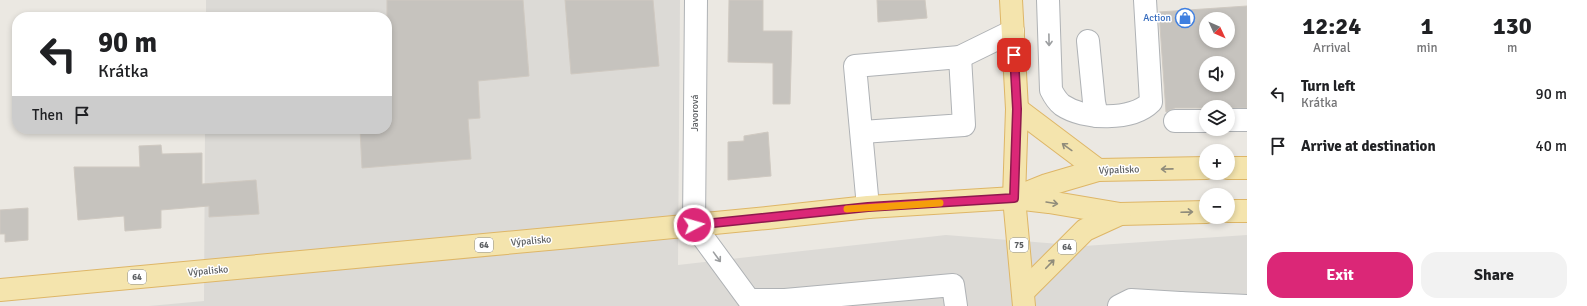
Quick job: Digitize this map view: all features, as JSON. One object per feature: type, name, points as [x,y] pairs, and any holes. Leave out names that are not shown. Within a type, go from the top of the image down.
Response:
[{"type":"main road","points":[[1011,0],[1017,109],[1014,198]]},
{"type":"main road","points":[[1017,109],[1098,170]]},
{"type":"main road","name":"Výpalisko","points":[[1014,198],[1047,185],[1098,170],[1199,168]]},
{"type":"main road","points":[[1235,168],[1247,168]]},
{"type":"main road","name":"Výpalisko","points":[[0,290],[694,225],[868,207],[1014,198],[1049,202],[1120,214],[1199,212]]},
{"type":"main road","name":"75","points":[[1014,198],[1023,299]]},
{"type":"main road","points":[[1235,211],[1247,211]]},
{"type":"main road","name":"64","points":[[1023,299],[1085,230],[1120,214]]},
{"type":"street","name":"Javorová","points":[[694,225],[696,0]]},
{"type":"street","points":[[1048,0],[1051,90],[1056,100],[1063,106],[1083,114],[1097,116],[1127,115],[1144,108],[1150,102],[1146,0]]},
{"type":"street","points":[[868,207],[856,66],[960,57],[1013,31]]},
{"type":"street","points":[[1088,41],[1094,102],[1097,116]]},
{"type":"street","points":[[862,132],[964,125],[960,57]]},
{"type":"street","points":[[1235,120],[1247,120]]},
{"type":"street","points":[[1175,121],[1199,121]]},
{"type":"street","points":[[694,225],[749,300],[792,302],[953,285],[956,306]]},
{"type":"street","points":[[1119,306],[1131,300],[1180,304],[1247,306]]},
{"type":"shaded area","points":[[206,0],[680,0],[678,265],[946,235],[1084,246],[1247,235],[1247,306],[149,306],[204,301],[205,134],[392,134],[392,12],[206,12]]},
{"type":"building","points":[[387,0],[523,0],[529,76],[478,81],[480,118],[468,119],[471,159],[362,168],[360,134],[392,134],[392,12],[387,12]]},
{"type":"building","points":[[565,0],[653,0],[659,66],[571,74]]},
{"type":"building","points":[[729,0],[763,0],[763,31],[792,31],[790,104],[773,104],[773,63],[728,62]]},
{"type":"building","points":[[877,0],[925,0],[927,18],[878,22]]},
{"type":"building","points":[[1247,6],[1247,108],[1235,108],[1235,100],[1199,100],[1199,108],[1175,108],[1166,112],[1159,12]]},
{"type":"building","points":[[768,132],[771,176],[728,180],[728,142],[744,141],[744,136]]},
{"type":"building","points":[[161,145],[162,154],[202,153],[202,184],[256,180],[259,214],[209,217],[209,206],[161,210],[161,228],[125,231],[124,216],[78,220],[74,167],[140,167],[139,146]]},
{"type":"building","points":[[28,208],[28,240],[5,242],[5,234],[0,234],[0,210]]},
{"type":"slow traffic","points":[[847,209],[940,203]]},
{"type":"place","name":"Action","points":[[1185,18]]},
{"type":"route","points":[[694,225],[868,207],[1014,198],[1017,109],[1014,55]]}]
